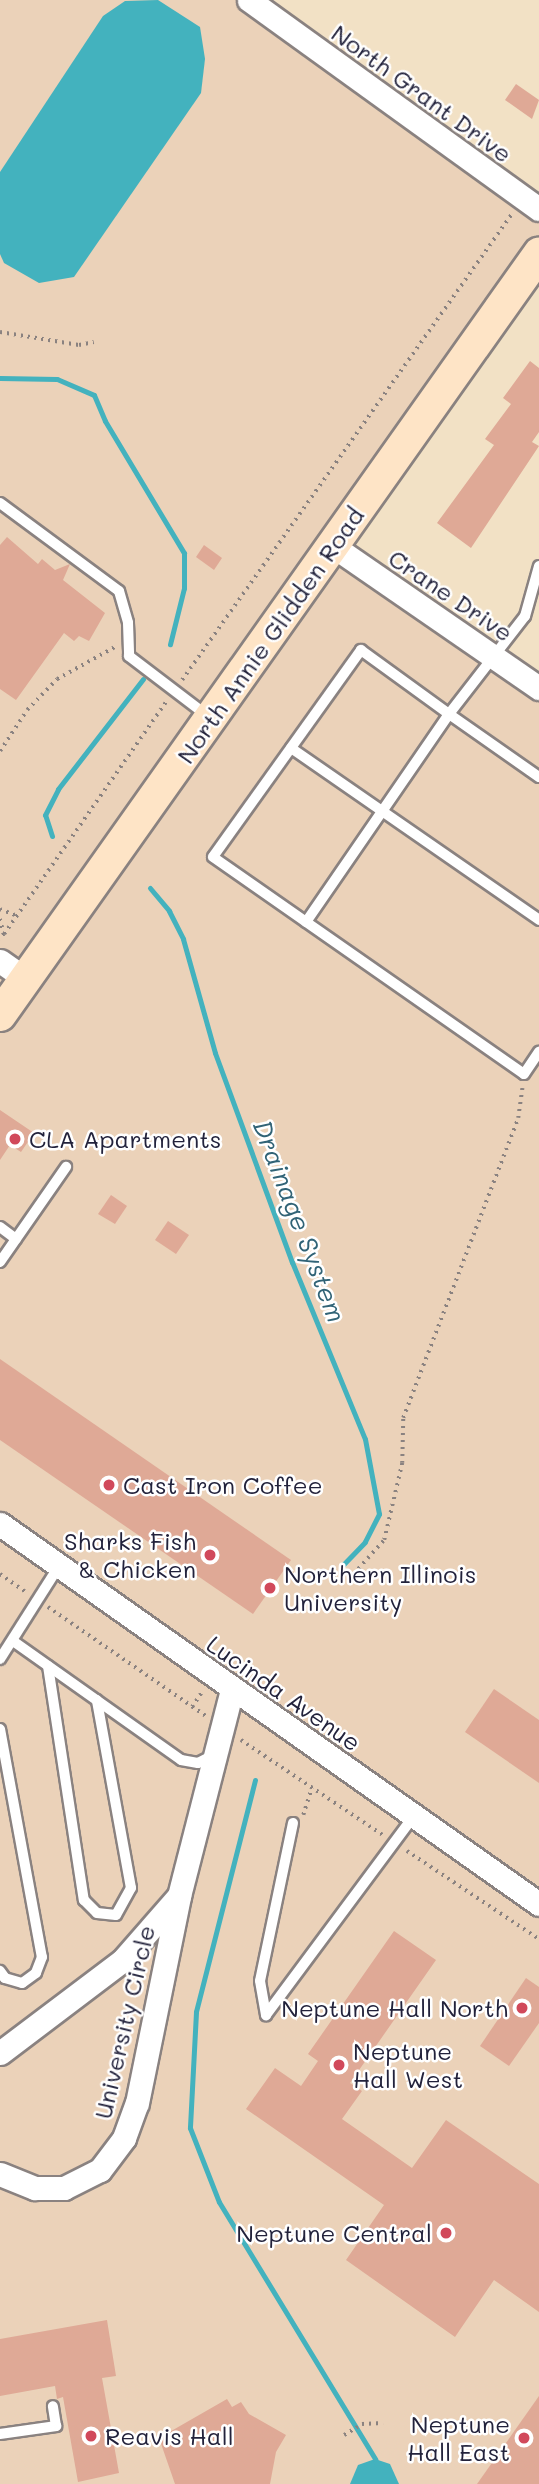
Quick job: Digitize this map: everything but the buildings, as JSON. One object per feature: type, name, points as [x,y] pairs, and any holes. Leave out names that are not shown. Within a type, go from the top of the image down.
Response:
[{"type":"main road","name":"North Annie Glidden Road","points":[[0,1015],[539,254]]},
{"type":"street","name":"North Grant Drive","points":[[249,0],[535,206]]},
{"type":"street","name":"Crane Drive","points":[[333,546],[539,688]]},
{"type":"street","points":[[0,961],[26,979]]},
{"type":"street","name":"Lucinda Avenue","points":[[0,1524],[539,1904]]},
{"type":"street","name":"University Circle","points":[[0,2174],[13,2182],[55,2190],[100,2170],[119,2147],[137,2103],[179,1896],[232,1689]]},
{"type":"street","name":"University Circle","points":[[0,2053],[123,1961],[179,1896]]},
{"type":"lane","points":[[0,503],[120,590],[128,622],[127,642],[135,664],[211,719]]},
{"type":"lane","points":[[306,922],[449,714],[492,655],[525,616],[539,566]]},
{"type":"lane","points":[[539,777],[361,650],[214,857],[524,1074],[539,1052]]},
{"type":"lane","points":[[291,748],[539,920]]},
{"type":"lane","points":[[0,1262],[66,1167]]},
{"type":"lane","points":[[0,1227],[16,1239]]},
{"type":"lane","points":[[0,1659],[59,1566]]},
{"type":"lane","points":[[13,1640],[181,1760],[198,1763],[215,1755]]},
{"type":"lane","points":[[48,1666],[84,1900],[97,1913],[116,1915],[131,1888],[96,1700]]},
{"type":"lane","points":[[0,1729],[42,1957],[36,1973],[22,1983],[5,1978],[0,1971]]},
{"type":"lane","points":[[293,1823],[260,1981],[265,2015],[414,1816]]},
{"type":"lane","points":[[0,2434],[56,2426],[52,2406]]},
{"type":"path","points":[[0,940],[514,211],[535,206]]},
{"type":"path","points":[[0,332],[79,345],[94,341]]},
{"type":"path","points":[[0,751],[27,710],[57,679],[80,663],[127,642]]},
{"type":"path","points":[[0,909],[17,915]]},
{"type":"path","points":[[0,919],[4,934]]},
{"type":"path","points":[[327,1574],[349,1578],[384,1540],[402,1464],[403,1418],[518,1118],[524,1074]]},
{"type":"path","points":[[0,1574],[192,1707]]},
{"type":"path","points":[[243,1742],[539,1939]]},
{"type":"path","points":[[293,1823],[307,1812],[312,1788]]},
{"type":"path","points":[[344,2435],[362,2424],[383,2423]]},
{"type":"shaded area","name":"Northern Illinois University","points":[[0,0],[242,0],[539,209],[539,255],[334,546],[539,693],[539,2484],[0,2484]]},
{"type":"water","points":[[158,0],[200,27],[205,59],[201,93],[74,277],[39,283],[4,263],[0,254],[0,172],[103,16],[125,1]]},
{"type":"water","points":[[375,2459],[390,2464],[399,2484],[350,2484],[358,2465]]},
{"type":"waterway","name":"Drainage System","points":[[0,378],[57,379],[94,395],[105,421],[184,553],[184,588],[170,644]]},
{"type":"waterway","name":"Drainage System","points":[[52,836],[45,815],[58,789],[143,679]]},
{"type":"waterway","name":"Drainage System","points":[[150,888],[169,911],[183,939],[215,1053],[292,1262],[365,1439],[379,1514],[365,1542],[343,1565]]},
{"type":"waterway","points":[[255,1780],[196,2012],[190,2128],[219,2202],[375,2459]]},
{"type":"place","name":"CLA Apartments","points":[[15,1139]]},
{"type":"place","name":"Cast Iron Coffee","points":[[109,1485]]},
{"type":"place","name":"Sharks Fish & Chicken","points":[[210,1555]]},
{"type":"place","name":"Northern Illinois University","points":[[270,1588]]},
{"type":"place","name":"Neptune Hall North","points":[[522,2008]]},
{"type":"place","name":"Neptune Hall West","points":[[339,2065]]},
{"type":"place","name":"Neptune Central","points":[[446,2233]]},
{"type":"place","name":"Reavis Hall","points":[[91,2436]]},
{"type":"place","name":"Neptune Hall East","points":[[524,2438]]}]
